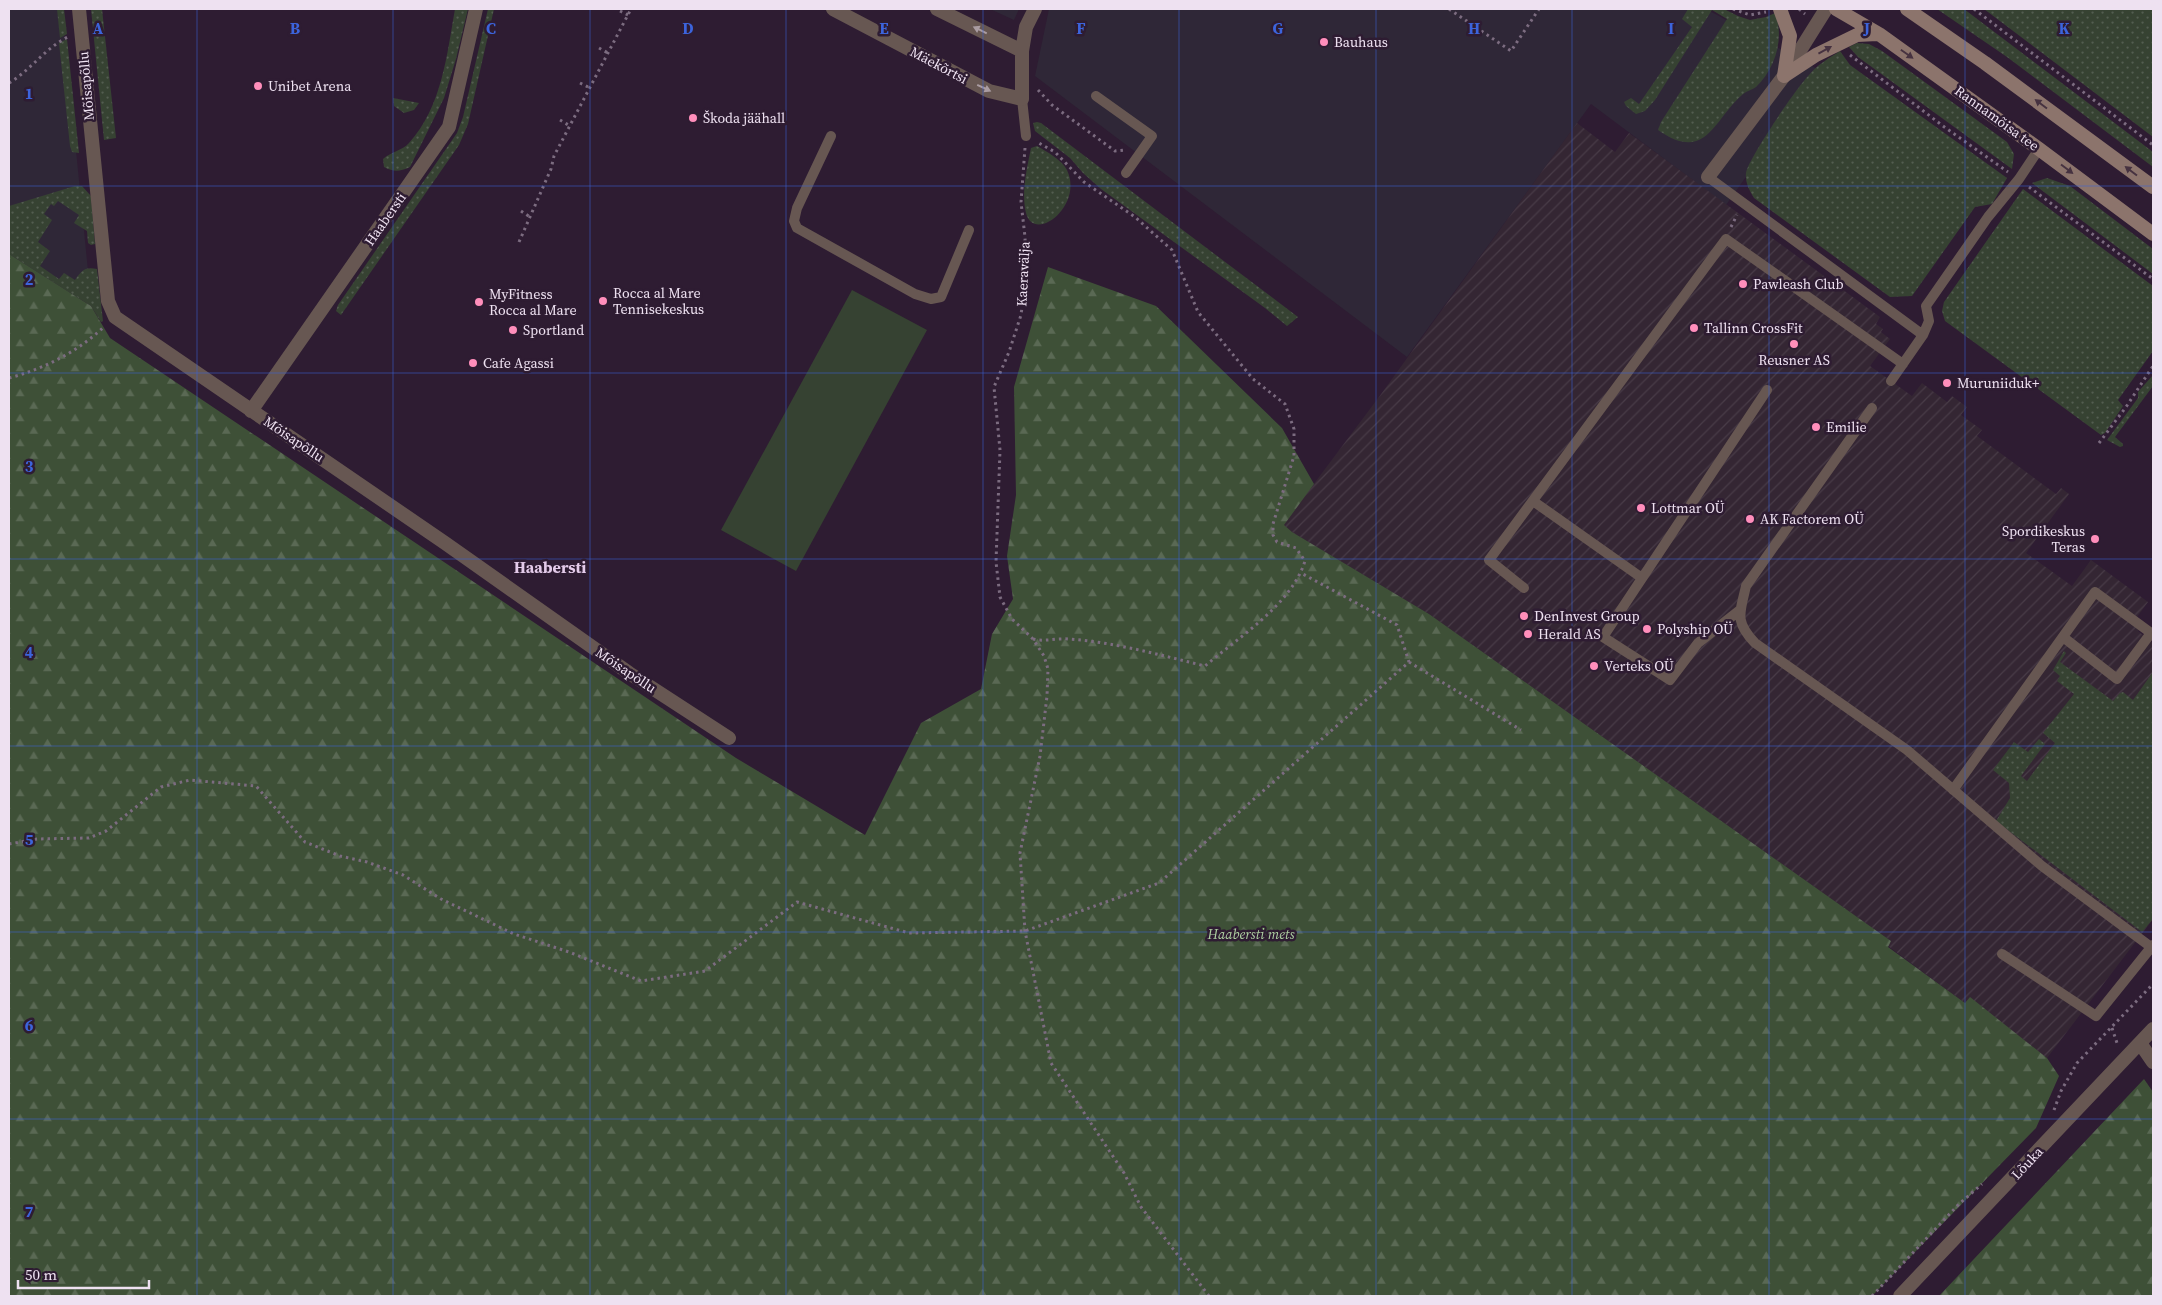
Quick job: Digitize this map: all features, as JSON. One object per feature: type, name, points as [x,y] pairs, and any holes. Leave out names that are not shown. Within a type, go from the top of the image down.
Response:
[{"type":"main road","points":[[1776,9],[1790,36],[1784,76]]},
{"type":"main road","name":"Rannamõisa tee","points":[[1836,9],[1878,34],[2039,148],[2153,234]]},
{"type":"main road","points":[[1907,9],[1985,63],[2153,187]]},
{"type":"main road","points":[[1784,76],[1816,55],[1857,34],[1878,34]]},
{"type":"street","name":"Mõisapõllu","points":[[79,9],[108,301],[115,317],[453,548],[629,673],[728,738]]},
{"type":"street","name":"Haabersti","points":[[251,411],[449,127],[476,9]]},
{"type":"street","name":"Mäekõrtsi","points":[[833,9],[989,91],[1022,99]]},
{"type":"street","points":[[937,9],[1022,51]]},
{"type":"street","points":[[1022,99],[1022,51],[1026,27],[1035,9]]},
{"type":"street","points":[[1708,177],[1784,76],[1826,9]]},
{"type":"street","name":"Lõuka","points":[[1900,1296],[2153,1029]]},
{"type":"street","points":[[2140,1043],[2153,1062]]},
{"type":"lane","points":[[1096,96],[1152,136],[1126,174]]},
{"type":"lane","points":[[1022,99],[1026,136]]},
{"type":"lane","points":[[831,136],[797,208],[794,221],[797,228],[915,294],[930,299],[941,298],[969,230]]},
{"type":"lane","points":[[1891,381],[1923,335],[1929,321],[1926,306],[1988,217],[2019,180],[2039,148]]},
{"type":"lane","points":[[1708,177],[1923,335]]},
{"type":"lane","points":[[1524,588],[1489,560],[1726,239],[1903,364]]},
{"type":"lane","points":[[1740,610],[1698,643],[1670,680],[1603,637],[1767,390]]},
{"type":"lane","points":[[1872,408],[1746,586],[1740,610],[1742,628],[1755,643],[1907,750],[2042,866],[2152,946],[2096,1016],[2002,954]]},
{"type":"lane","points":[[1533,501],[1642,578]]},
{"type":"lane","points":[[1953,790],[2095,592],[2151,633],[2117,679],[2063,638]]},
{"type":"path","points":[[518,242],[551,169],[554,156],[631,9]]},
{"type":"path","points":[[1449,9],[1511,51],[1538,9]]},
{"type":"path","points":[[1733,9],[1750,14],[1776,9]]},
{"type":"path","points":[[1799,9],[1806,15]]},
{"type":"path","points":[[1974,9],[2153,145]]},
{"type":"path","points":[[620,11],[628,15]]},
{"type":"path","points":[[9,83],[19,77],[54,43],[71,36]]},
{"type":"path","points":[[599,48],[608,53]]},
{"type":"path","points":[[1844,49],[1882,81],[2009,173]]},
{"type":"path","points":[[580,83],[590,88]]},
{"type":"path","points":[[1036,84],[1039,92],[1052,105],[1115,151],[1125,150]]},
{"type":"path","points":[[560,120],[570,126]]},
{"type":"path","points":[[1026,136],[1055,152],[1084,182],[1135,217],[1172,250],[1198,312],[1254,379],[1285,404],[1294,429],[1294,456],[1273,524],[1273,535],[1277,542],[1296,548],[1305,561],[1301,573],[1281,602],[1205,666],[1121,647],[1066,638],[1033,640]]},
{"type":"path","name":"Kaeravälja","points":[[1026,136],[1021,202],[1025,237],[1026,276],[1021,315],[1009,352],[994,387],[1000,450],[996,562],[1000,597],[1012,619],[1033,640]]},
{"type":"path","points":[[2029,186],[2153,279]]},
{"type":"path","points":[[1726,239],[1743,203]]},
{"type":"path","points":[[520,211],[530,217]]},
{"type":"path","points":[[9,378],[54,363],[89,341],[115,317]]},
{"type":"path","points":[[2099,443],[2153,366]]},
{"type":"path","points":[[1301,573],[1397,624],[1409,662],[1521,730]]},
{"type":"path","points":[[1033,640],[1044,656],[1048,669],[1047,696],[1040,756],[1020,853],[1025,931],[1051,1063],[1124,1173],[1141,1207],[1209,1296]]},
{"type":"path","points":[[9,844],[37,839],[89,838],[106,830],[161,787],[190,780],[256,786],[305,842],[340,856],[367,862],[403,875],[441,899],[514,934],[569,952],[641,981],[705,971],[797,902],[909,932],[1025,931],[1159,882],[1409,662]]},
{"type":"path","points":[[2053,1112],[2061,1091],[2078,1063],[2153,984]]},
{"type":"path","points":[[1872,1296],[1959,1204],[1988,1180]]},
{"type":"shaded area","points":[[9,9],[62,9],[88,271],[78,298],[9,254]]},
{"type":"shaded area","points":[[990,9],[1019,9],[1014,20]]},
{"type":"shaded area","points":[[1049,9],[1706,9],[1821,71],[1726,205],[1591,104],[1407,357],[1035,76]]},
{"type":"shaded area","points":[[1577,123],[1615,152],[1629,133],[1880,317],[1876,324],[1883,329],[1881,332],[1890,339],[1870,366],[1912,396],[1922,383],[1947,402],[1952,396],[1967,407],[1961,415],[1982,430],[1977,436],[2056,494],[2061,488],[2069,494],[2026,553],[2072,586],[2091,560],[2148,602],[2137,617],[2144,622],[2138,631],[2153,643],[2153,919],[2047,1058],[1970,998],[1965,1003],[1888,946],[1891,941],[1429,614],[1283,525],[1379,397]]},
{"type":"green space","points":[[57,9],[64,9],[67,34],[60,38]]},
{"type":"green space","points":[[91,9],[102,9],[116,138],[104,140]]},
{"type":"green space","points":[[455,9],[468,9],[444,98],[410,167],[397,171],[388,169],[384,167],[383,159],[409,143],[420,129],[436,97],[446,62]]},
{"type":"green space","points":[[488,9],[494,9],[468,124],[459,145],[341,315],[336,311],[338,305],[457,133],[463,117]]},
{"type":"green space","points":[[1688,9],[1724,9],[1750,20],[1775,13],[1779,33],[1773,62],[1763,80],[1756,87],[1745,92],[1708,134],[1698,140],[1687,142],[1674,139],[1658,130],[1661,122],[1727,19],[1712,10],[1655,100],[1645,111],[1636,114],[1624,102],[1631,98],[1639,104],[1692,27],[1682,19]]},
{"type":"green space","points":[[1937,9],[1964,9],[2153,152],[2153,167],[2007,57]]},
{"type":"green space","points":[[1984,9],[2153,9],[2153,137]]},
{"type":"green space","points":[[67,39],[79,153],[72,152],[70,146],[59,43]]},
{"type":"green space","points":[[1857,43],[1869,44],[1882,51],[2007,142],[2014,154],[2012,169],[1858,57],[1849,47]]},
{"type":"green space","points":[[1840,51],[1850,65],[2007,178],[1992,204],[1975,207],[1912,296],[1890,297],[1754,198],[1747,183],[1746,173],[1749,165],[1784,108],[1812,71]]},
{"type":"green space","points":[[393,98],[419,103],[414,110],[404,113],[394,106]]},
{"type":"green space","points":[[1033,123],[1041,123],[1298,317],[1287,326],[1101,189],[1070,158],[1035,131]]},
{"type":"green space","points":[[1037,146],[1061,162],[1067,170],[1070,183],[1069,196],[1064,208],[1047,223],[1038,224],[1031,222],[1026,213],[1024,197],[1031,148]]},
{"type":"green space","points":[[2047,178],[2070,186],[2153,249],[2153,274],[2032,183]]},
{"type":"green space","points":[[75,186],[82,186],[91,196],[95,244],[91,245],[88,243],[87,231],[74,223],[79,215],[58,201],[54,206],[51,204],[44,214],[52,220],[38,242],[50,251],[40,266],[59,279],[64,273],[75,280],[84,270],[89,268],[97,269],[103,321],[101,322],[91,306],[9,254],[9,206]]},
{"type":"green space","points":[[2023,189],[2153,286],[2153,351],[2118,400],[2123,406],[2105,433],[2101,435],[1945,321],[1942,311],[1944,302]]},
{"type":"green space","name":"Haabersti mets","points":[[9,254],[91,306],[110,338],[736,758],[865,835],[921,723],[981,689],[992,634],[1013,599],[1007,556],[1016,495],[1014,387],[1048,267],[1156,306],[1282,428],[1314,484],[1284,525],[1292,532],[1429,614],[1891,941],[1888,947],[1965,1003],[1970,997],[2047,1058],[2059,1076],[2036,1128],[1872,1296],[9,1296]]},
{"type":"green space","points":[[852,290],[927,330],[796,571],[721,530]]},
{"type":"green space","points":[[2153,375],[2153,386],[2115,437],[2123,446],[2120,447],[2107,440],[2138,398],[2138,392]]},
{"type":"green space","points":[[2064,651],[2066,653],[2060,662],[2113,701],[2123,692],[2133,700],[2153,672],[2153,919],[2142,932],[1996,821],[2010,798],[2009,783],[1993,770],[2014,742],[2028,752],[2039,739],[2045,744],[2021,776],[2027,781],[2055,743],[2043,733],[2074,694],[2057,681],[2060,676],[2053,670]]},
{"type":"green space","points":[[2144,1079],[2153,1092],[2153,1296],[1939,1296]]},
{"type":"place","name":"Bauhaus","points":[[1324,42]]},
{"type":"place","name":"Unibet Arena","points":[[258,86]]},
{"type":"place","name":"Škoda jäähall","points":[[693,118]]},
{"type":"place","name":"Pawleash Club","points":[[1743,284]]},
{"type":"place","name":"Rocca al Mare Tennisekeskus","points":[[603,301]]},
{"type":"place","name":"MyFitness Rocca al Mare","points":[[479,302]]},
{"type":"place","name":"Tallinn CrossFit","points":[[1694,328]]},
{"type":"place","name":"Sportland","points":[[513,330]]},
{"type":"place","name":"Reusner AS","points":[[1794,344]]},
{"type":"place","name":"Cafe Agassi","points":[[473,363]]},
{"type":"place","name":"Muruniiduk+","points":[[1947,383]]},
{"type":"place","name":"Emilie","points":[[1816,427]]},
{"type":"place","name":"Lottmar OÜ","points":[[1641,508]]},
{"type":"place","name":"AK Factorem OÜ","points":[[1750,519]]},
{"type":"place","name":"Spordikeskus Teras","points":[[2095,539]]},
{"type":"place","name":"DenInvest Group","points":[[1524,616]]},
{"type":"place","name":"Polyship OÜ","points":[[1647,629]]},
{"type":"place","name":"Herald AS","points":[[1528,634]]},
{"type":"place","name":"Verteks OÜ","points":[[1594,666]]},
{"type":"district","name":"Haabersti","points":[[550,567]]}]
